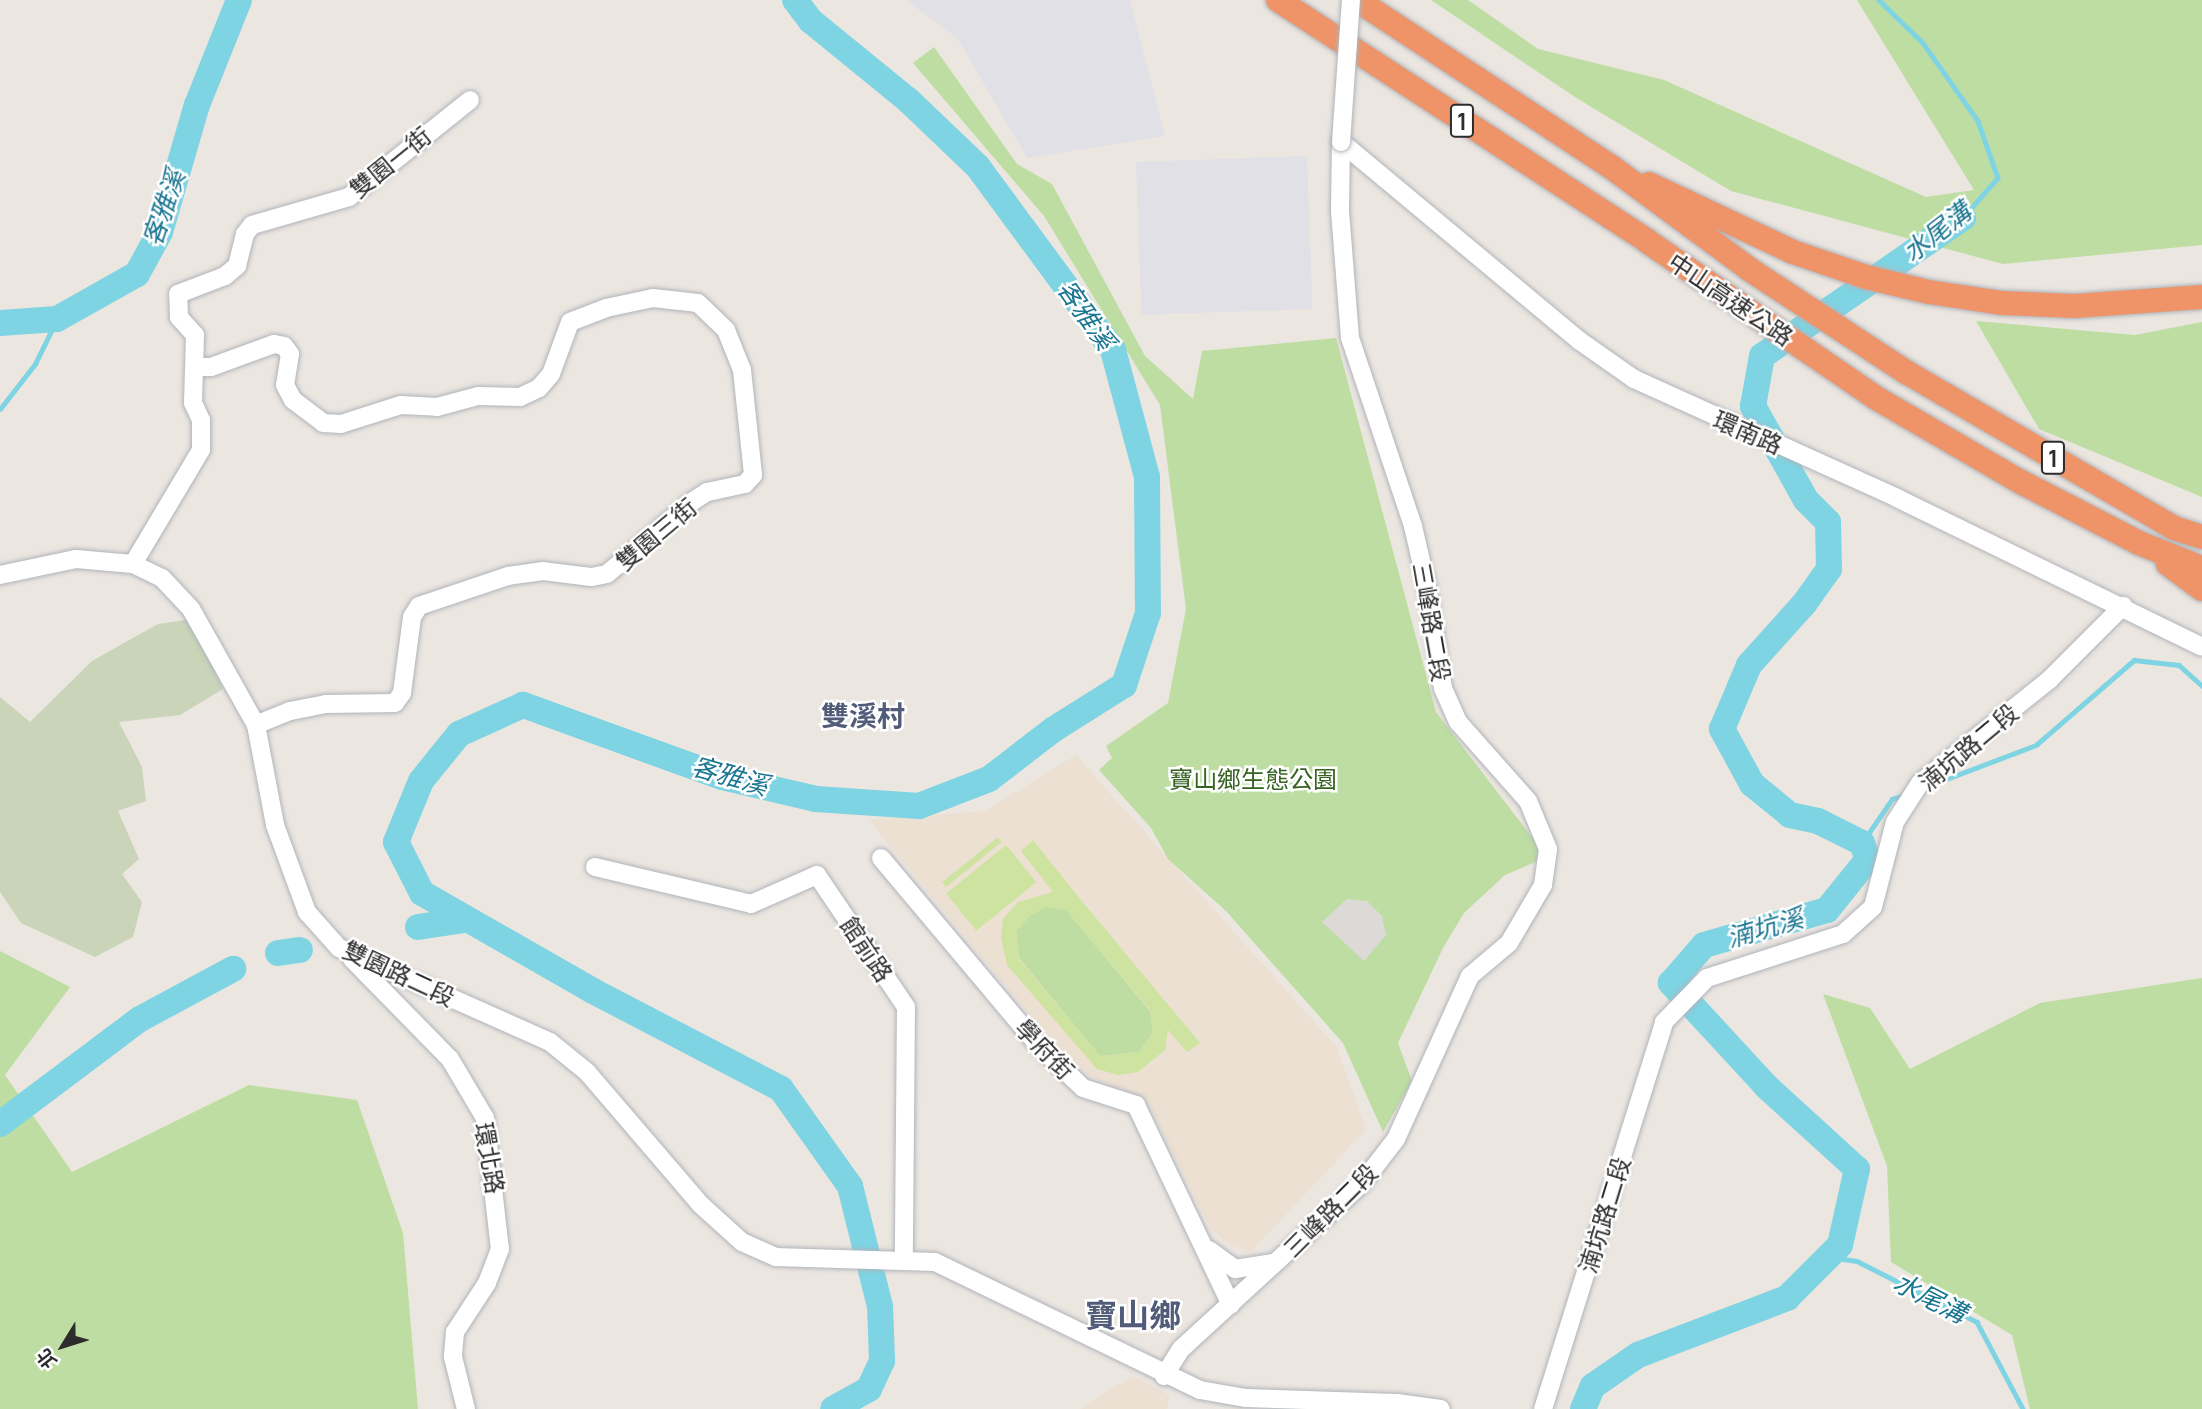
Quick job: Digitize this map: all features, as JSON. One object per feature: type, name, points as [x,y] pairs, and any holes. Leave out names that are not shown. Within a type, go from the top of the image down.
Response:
[{"type":"highway","name":"中山高速公路","points":[[1278,0],[1647,241],[1876,398],[2021,482],[2139,543],[2202,568]]},
{"type":"highway","name":"中山高速公路","points":[[1357,0],[1610,166],[1697,233],[1906,372],[2174,528],[2202,537]]},
{"type":"highway","points":[[1610,166],[1793,252],[1866,277],[2002,303],[2075,306],[2202,297]]},
{"type":"highway","points":[[2139,543],[2202,589]]},
{"type":"street","name":"三峰路二段","points":[[1164,1376],[1181,1349],[1362,1184],[1396,1139],[1470,976],[1509,943],[1527,918],[1543,885],[1548,849],[1528,801],[1458,722],[1443,688],[1429,591],[1413,526],[1350,338],[1340,211],[1341,142],[1351,0]]},
{"type":"street","name":"雙園一街","points":[[133,564],[201,450],[201,420],[194,402],[195,335],[179,317],[178,294],[225,276],[237,266],[245,234],[252,225],[349,197],[470,100]]},
{"type":"street","name":"環南路","points":[[1341,142],[1580,341],[1634,379],[1896,498],[2123,606],[2202,647]]},
{"type":"street","name":"雙園三街","points":[[196,367],[211,367],[274,344],[284,346],[290,354],[285,385],[293,400],[323,423],[351,422],[401,405],[437,407],[478,396],[520,397],[540,388],[551,374],[570,322],[606,308],[653,298],[698,303],[726,330],[742,370],[753,475],[745,484],[706,492],[607,575],[591,577],[543,571],[508,576],[419,606],[412,617],[406,678],[395,703],[326,704],[290,711],[256,725]]},
{"type":"street","name":"雙園路二段","points":[[0,575],[76,559],[133,564],[162,578],[191,609],[256,725],[281,846],[307,912],[339,948],[550,1042],[587,1072],[701,1205],[742,1242],[776,1257],[904,1258]]},
{"type":"street","name":"湳坑路二段","points":[[1543,1409],[1664,1022],[1707,978],[1843,934],[1873,907],[1895,821],[1920,783],[2049,680],[2123,606]]},
{"type":"street","name":"學府街","points":[[881,858],[1038,1045],[1083,1088],[1136,1105],[1231,1305]]},
{"type":"street","name":"館前路","points":[[595,867],[751,904],[817,876],[906,1007],[904,1258]]},
{"type":"street","name":"環北路","points":[[339,948],[442,1050],[485,1118],[500,1249],[487,1283],[455,1332],[453,1357],[466,1409]]},
{"type":"street","name":"學府街","points":[[1198,1234],[1215,1259],[1235,1269],[1259,1269],[1280,1260]]},
{"type":"street","points":[[904,1258],[935,1262],[965,1273],[1164,1376],[1245,1403],[1397,1403],[1441,1409]]},
{"type":"shaded area","points":[[906,0],[1130,0],[1165,136],[1027,158],[957,38]]},
{"type":"shaded area","points":[[1307,156],[1312,309],[1141,315],[1136,162]]},
{"type":"shaded area","points":[[1076,755],[1336,1046],[1366,1129],[1251,1252],[1230,1245],[1211,1229],[1148,1103],[1089,1076],[1042,1030],[869,820],[985,811]]},
{"type":"shaded area","points":[[1347,899],[1367,901],[1382,916],[1386,935],[1364,961],[1322,922]]},
{"type":"shaded area","points":[[1133,1376],[1169,1395],[1167,1409],[1080,1409]]},
{"type":"green space","points":[[1431,0],[1468,0],[1538,49],[1664,80],[1926,197],[1974,190],[1857,0],[2202,0],[2202,245],[2003,264],[1731,191],[1578,99]]},
{"type":"green space","name":"寶山鄉生態公園","points":[[934,47],[1017,164],[1052,184],[1145,356],[1193,399],[1202,351],[1336,338],[1436,712],[1547,857],[1505,875],[1464,913],[1443,948],[1398,1043],[1412,1081],[1383,1132],[1343,1043],[1226,911],[1168,859],[1151,828],[1099,770],[1112,758],[1106,746],[1168,703],[1186,609],[1160,405],[1044,216],[913,63]]},
{"type":"green space","points":[[1976,321],[2135,335],[2202,322],[2202,497],[2039,429]]},
{"type":"green space","points":[[192,619],[223,689],[180,715],[119,722],[142,767],[146,801],[118,811],[139,859],[122,874],[142,902],[133,937],[95,957],[21,923],[0,892],[0,697],[30,722],[92,661],[158,624]]},
{"type":"green space","points":[[998,837],[1002,842],[946,887],[942,882]]},
{"type":"green space","points":[[1033,840],[1200,1043],[1187,1052],[1168,1030],[1165,1050],[1138,1072],[1118,1075],[1097,1069],[1007,965],[1001,938],[1003,919],[1018,902],[1053,892],[1021,851]],"holes":[[[1046,907],[1066,910],[1150,1010],[1153,1032],[1139,1052],[1100,1056],[1019,959],[1016,931],[1031,915]]]},
{"type":"green space","points":[[1006,845],[1036,882],[976,931],[946,893]]},
{"type":"green space","points":[[1046,907],[1066,910],[1150,1011],[1153,1032],[1139,1052],[1100,1056],[1019,958],[1016,931],[1031,915]]},
{"type":"green space","points":[[0,951],[70,987],[5,1075],[72,1172],[249,1085],[357,1100],[403,1233],[418,1409],[0,1409]]},
{"type":"green space","points":[[2202,978],[2202,1409],[2030,1409],[2012,1335],[1891,1262],[1887,1166],[1823,994],[1870,1008],[1910,1069],[2040,1003]]},
{"type":"waterway","name":"客雅溪","points":[[0,323],[57,319],[137,274],[160,232],[197,105],[239,0]]},
{"type":"waterway","name":"客雅溪","points":[[795,0],[811,21],[908,100],[978,167],[1113,350],[1147,477],[1148,613],[1124,685],[1054,729],[989,779],[919,806],[816,799],[722,777],[523,705],[459,734],[421,781],[396,842],[422,893],[593,991],[781,1089],[850,1186],[880,1306],[882,1361],[869,1389],[833,1409]]},
{"type":"waterway","name":"水尾溝","points":[[1879,0],[1923,43],[1978,121],[1998,178],[1963,218]]},
{"type":"waterway","name":"湳坑溪","points":[[1583,1409],[1593,1386],[1638,1355],[1787,1298],[1840,1245],[1857,1169],[1767,1087],[1671,983],[1704,945],[1827,910],[1868,859],[1862,843],[1818,821],[1790,815],[1752,784],[1722,729],[1749,665],[1804,604],[1829,569],[1828,522],[1806,500],[1753,406],[1762,356],[1963,218]]},
{"type":"waterway","points":[[0,409],[35,364],[57,319]]},
{"type":"waterway","points":[[1928,786],[2036,745],[2134,660],[2179,665],[2202,686]]},
{"type":"waterway","points":[[1862,843],[1892,799],[1904,795]]},
{"type":"waterway","points":[[418,927],[464,920]]},
{"type":"waterway","points":[[278,953],[300,950]]},
{"type":"waterway","points":[[0,1124],[140,1019],[233,969]]},
{"type":"waterway","name":"水尾溝","points":[[1829,1257],[1857,1261],[1977,1322],[2023,1409]]},
{"type":"district","name":"雙溪村","points":[[863,715]]},
{"type":"district","name":"寶山鄉","points":[[1133,1315]]}]
